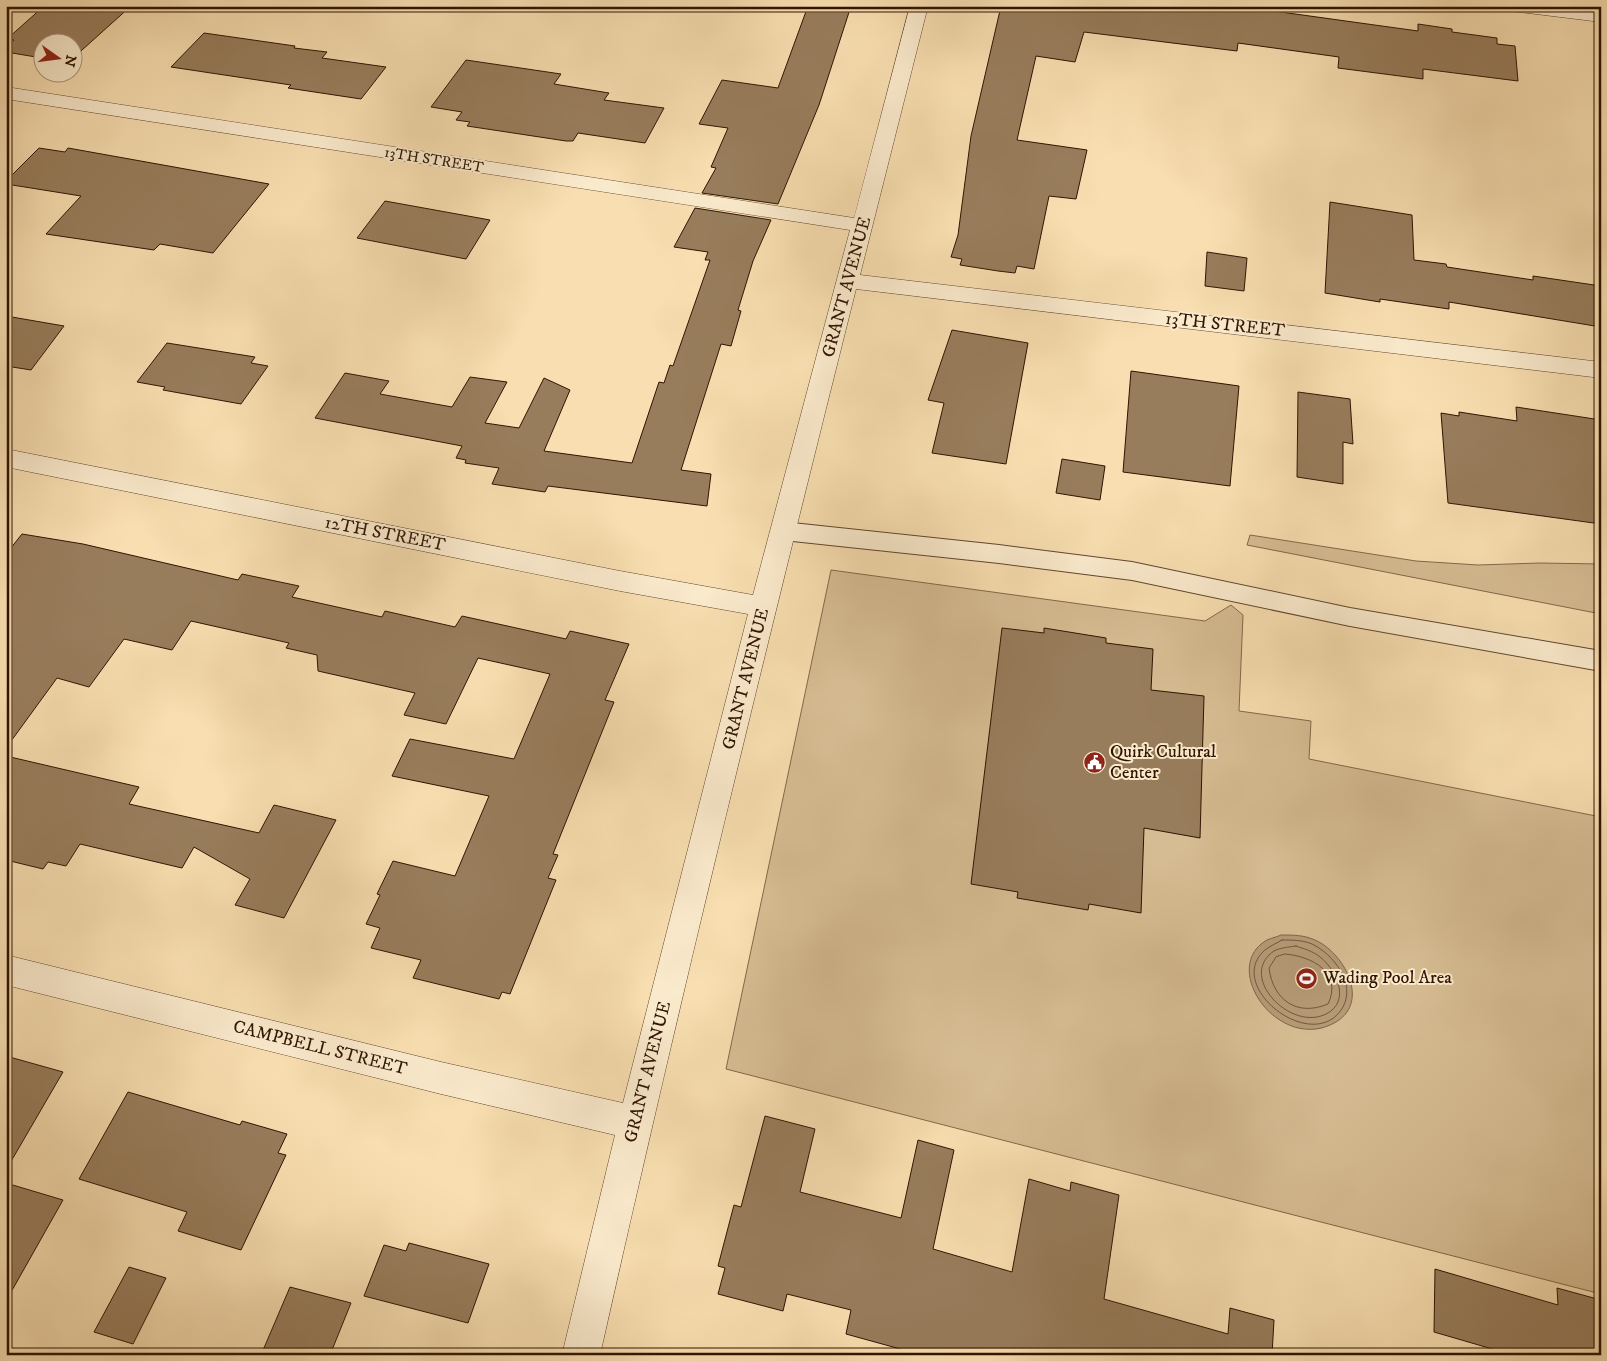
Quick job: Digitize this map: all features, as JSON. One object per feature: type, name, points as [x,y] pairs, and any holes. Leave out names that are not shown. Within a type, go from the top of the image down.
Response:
[{"type":"street","name":"GRANT AVENUE","points":[[581,1355],[635,1123],[763,607],[919,6]]},
{"type":"street","points":[[1511,6],[1601,17]]},
{"type":"street","name":"13TH STREET","points":[[6,93],[863,226]]},
{"type":"street","name":"13TH STREET","points":[[848,281],[1601,370]]},
{"type":"street","name":"12TH STREET","points":[[6,458],[620,581],[763,607]]},
{"type":"street","name":"CAMPBELL STREET","points":[[6,970],[441,1078],[635,1123]]},
{"type":"lane","points":[[783,531],[989,553],[1132,571],[1350,617],[1601,661]]},
{"type":"shaded area","points":[[1250,535],[1416,561],[1478,565],[1601,564],[1601,614],[1247,545]]},
{"type":"shaded area","points":[[831,570],[1205,621],[1231,605],[1243,615],[1239,711],[1311,721],[1309,759],[1601,817],[1601,1294],[726,1069]]},
{"type":"water","points":[[1281,935],[1303,936],[1315,940],[1335,955],[1343,966],[1352,990],[1351,1002],[1346,1013],[1336,1022],[1315,1029],[1295,1027],[1277,1018],[1262,1004],[1253,987],[1249,969],[1254,953],[1267,940]]},
{"type":"building","points":[[44,6],[131,6],[82,50],[82,32],[32,32],[32,56],[6,52],[6,47],[14,40],[7,39]]},
{"type":"building","points":[[808,6],[851,6],[819,105],[778,204],[702,193],[716,168],[711,167],[728,128],[699,124],[722,80],[778,88]]},
{"type":"building","points":[[1001,6],[1060,11],[1061,6],[1260,6],[1259,9],[1418,31],[1418,24],[1452,29],[1452,32],[1497,38],[1497,44],[1515,46],[1518,81],[1423,69],[1423,79],[1338,68],[1339,57],[1238,43],[1237,51],[1084,32],[1075,62],[1036,56],[1017,140],[1087,150],[1076,199],[1049,196],[1034,269],[1017,266],[1015,273],[998,271],[960,265],[962,259],[951,257],[958,235],[971,136]]},
{"type":"building","points":[[204,33],[295,46],[294,48],[327,52],[322,58],[386,67],[361,99],[288,88],[291,85],[171,67]]},
{"type":"building","points":[[466,60],[561,74],[554,84],[609,93],[604,100],[664,108],[645,143],[578,133],[573,141],[566,141],[467,126],[470,122],[456,120],[462,112],[431,107]]},
{"type":"building","points":[[39,148],[65,152],[68,148],[269,184],[213,253],[160,244],[154,250],[46,234],[81,196],[6,184],[6,181]]},
{"type":"building","points":[[385,201],[490,220],[466,259],[357,238]]},
{"type":"building","points":[[1330,202],[1412,215],[1414,260],[1533,280],[1533,276],[1601,286],[1601,327],[1449,302],[1449,309],[1380,299],[1380,302],[1325,293]]},
{"type":"building","points":[[695,208],[771,220],[753,261],[738,310],[741,311],[731,346],[721,344],[681,470],[711,474],[707,506],[548,486],[545,492],[492,484],[499,468],[465,463],[466,460],[456,458],[462,446],[315,418],[345,373],[389,381],[380,394],[452,407],[470,377],[507,382],[485,423],[519,428],[544,378],[570,390],[544,451],[632,463],[659,382],[664,383],[670,365],[673,366],[710,260],[705,260],[708,252],[674,247]]},
{"type":"building","points":[[1207,252],[1247,258],[1244,291],[1205,286]]},
{"type":"building","points":[[6,316],[64,326],[31,370],[6,366]]},
{"type":"building","points":[[952,330],[1028,343],[1006,464],[932,453],[944,403],[928,400]]},
{"type":"building","points":[[167,343],[255,357],[251,363],[268,366],[241,404],[163,390],[165,387],[137,382]]},
{"type":"building","points":[[1131,371],[1239,386],[1230,486],[1123,472]]},
{"type":"building","points":[[1298,392],[1350,399],[1353,444],[1343,442],[1343,484],[1297,477]]},
{"type":"building","points":[[1516,407],[1601,420],[1601,524],[1448,503],[1441,413],[1459,416],[1459,412],[1517,421]]},
{"type":"building","points":[[1062,459],[1105,466],[1100,500],[1056,493]]},
{"type":"building","points":[[22,534],[83,544],[238,580],[242,574],[299,586],[292,597],[382,617],[385,611],[455,627],[462,616],[566,639],[570,631],[629,644],[605,700],[614,702],[553,854],[558,855],[548,878],[556,880],[510,994],[502,992],[499,999],[413,978],[421,960],[371,948],[380,928],[366,924],[380,895],[377,894],[393,861],[455,876],[489,796],[392,776],[410,739],[514,759],[550,674],[478,658],[446,724],[404,715],[415,693],[318,671],[317,655],[286,648],[289,643],[191,621],[172,650],[124,639],[89,687],[57,678],[6,748],[6,554]]},
{"type":"building","name":"Quirk Cultural Center","points":[[1002,628],[1044,633],[1044,628],[1106,638],[1106,643],[1153,649],[1151,690],[1204,696],[1200,838],[1144,828],[1141,913],[1089,904],[1088,910],[1017,898],[1018,892],[971,884]]},
{"type":"building","points":[[6,756],[139,787],[129,804],[259,833],[274,805],[336,820],[284,918],[235,905],[250,879],[194,847],[182,868],[80,844],[66,866],[48,862],[43,869],[6,860]]},
{"type":"building","points":[[6,1056],[63,1072],[6,1170]]},
{"type":"building","points":[[128,1092],[240,1125],[242,1121],[287,1134],[278,1153],[286,1155],[241,1250],[178,1231],[187,1212],[79,1179]]},
{"type":"building","points":[[765,1116],[815,1129],[800,1192],[901,1218],[918,1140],[954,1150],[933,1249],[1012,1272],[1029,1179],[1070,1191],[1071,1182],[1119,1195],[1104,1299],[1228,1334],[1230,1308],[1274,1320],[1272,1355],[922,1355],[846,1334],[851,1310],[787,1294],[783,1311],[718,1294],[725,1268],[718,1266],[734,1205],[741,1207]]},
{"type":"building","points":[[6,1183],[63,1200],[6,1301]]},
{"type":"building","points":[[409,1243],[489,1264],[468,1323],[364,1296],[384,1245],[406,1251]]},
{"type":"building","points":[[129,1267],[166,1278],[133,1344],[94,1332]]},
{"type":"building","points":[[1435,1269],[1558,1305],[1557,1288],[1601,1300],[1601,1355],[1513,1355],[1434,1332]]},
{"type":"building","points":[[290,1287],[351,1303],[330,1355],[261,1355]]},
{"type":"place","name":"Quirk Cultural Center","points":[[1094,762]]},
{"type":"place","name":"Wading Pool Area","points":[[1307,978]]}]
